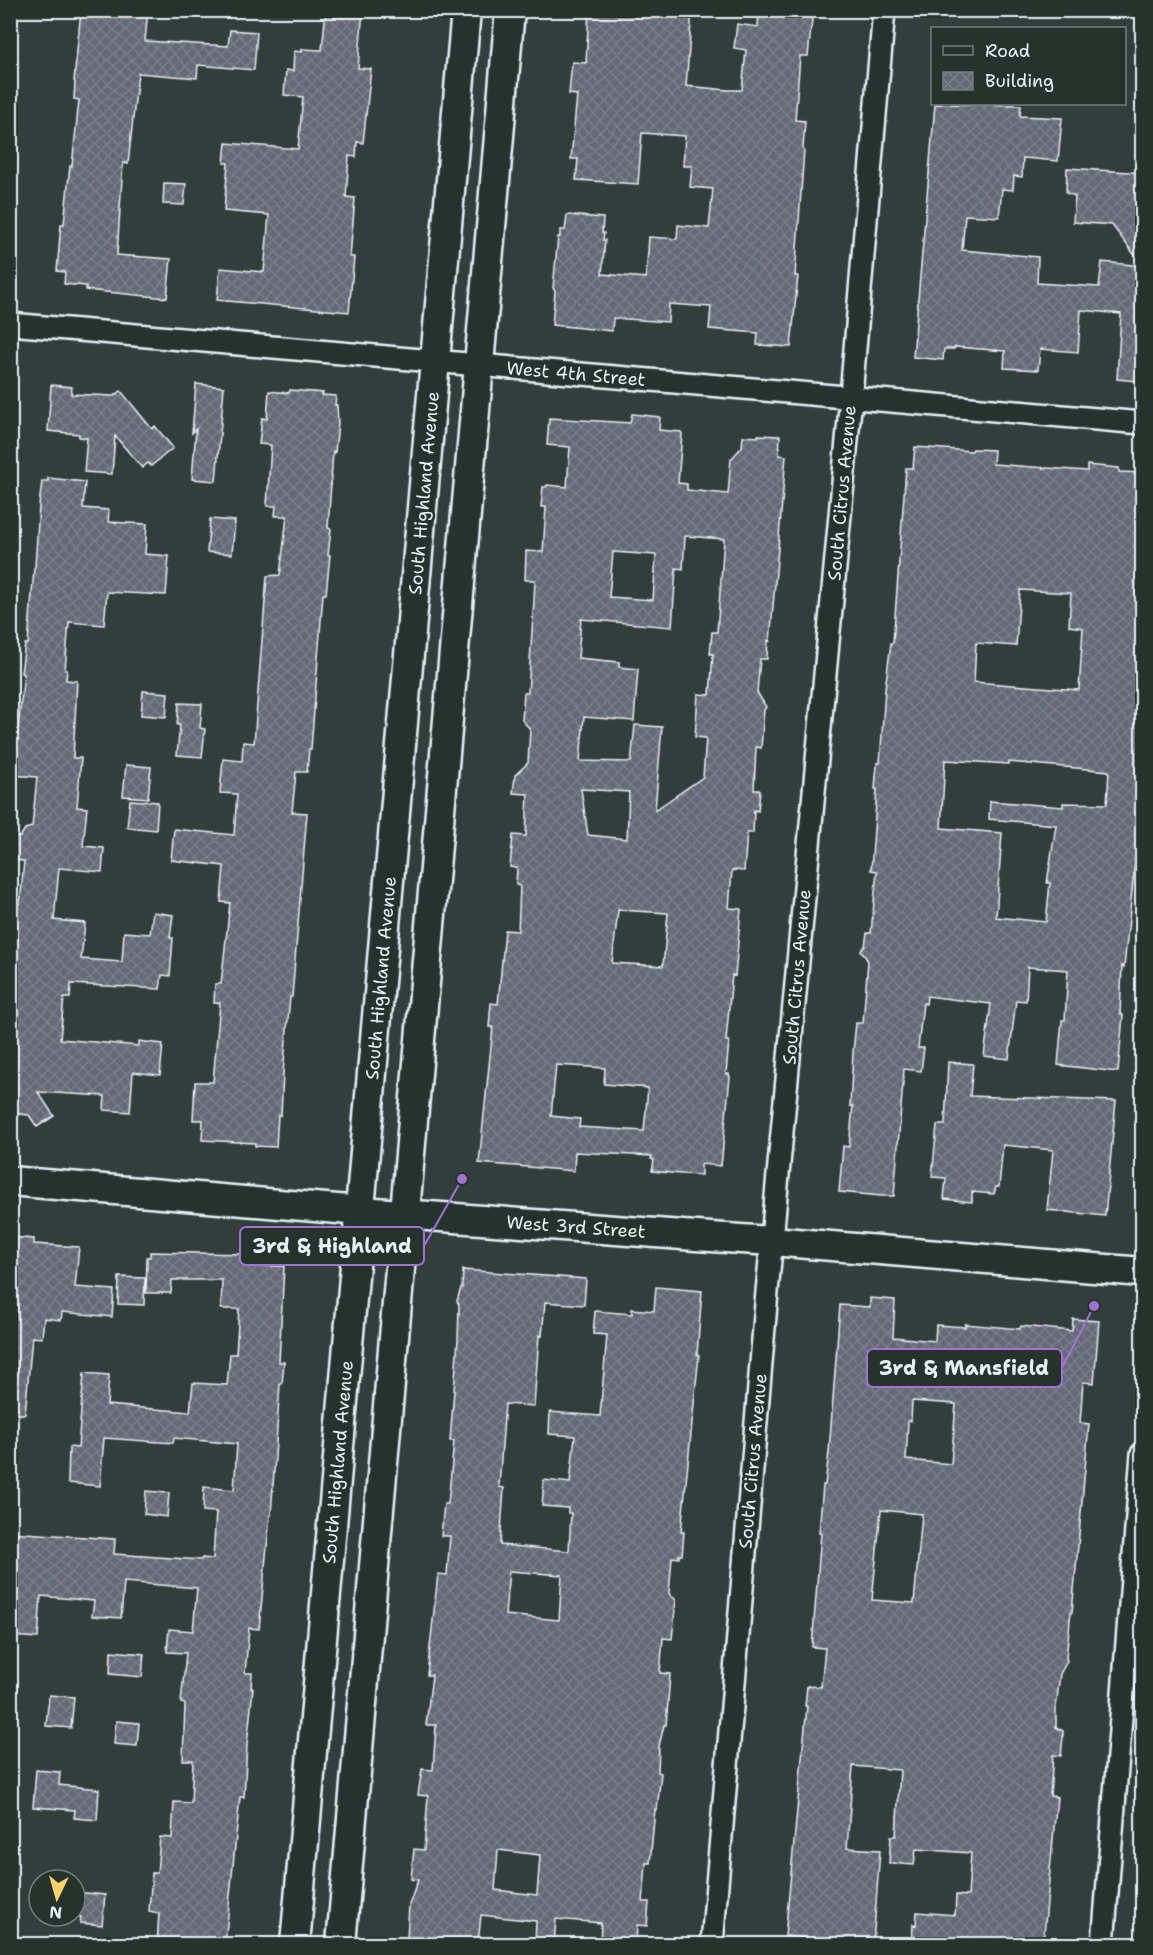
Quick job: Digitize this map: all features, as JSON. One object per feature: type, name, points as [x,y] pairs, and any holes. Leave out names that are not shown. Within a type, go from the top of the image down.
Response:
[{"type":"main road","name":"South Highland Avenue","points":[[295,1944],[466,10]]},
{"type":"main road","points":[[341,1944],[510,10]]},
{"type":"main road","name":"West 3rd Street","points":[[10,1181],[361,1211],[772,1240],[1143,1272]]},
{"type":"street","name":"South Citrus Avenue","points":[[712,1944],[772,1240],[851,398],[884,10]]},
{"type":"street","name":"West 4th Street","points":[[10,324],[1143,423]]},
{"type":"street","points":[[1103,1944],[1143,1454]]},
{"type":"building","points":[[81,10],[148,10],[145,41],[228,46],[230,30],[257,32],[254,70],[198,65],[197,78],[138,73],[128,164],[123,163],[117,255],[171,259],[167,298],[86,290],[86,286],[64,284],[65,272],[57,271],[61,224],[64,224],[79,100],[74,99],[74,81]]},
{"type":"building","points":[[326,10],[363,10],[358,68],[371,69],[363,143],[357,142],[356,157],[349,156],[346,197],[355,198],[350,257],[354,257],[349,312],[217,300],[220,268],[264,272],[269,215],[224,211],[228,163],[224,163],[226,143],[298,149],[303,97],[284,95],[286,70],[293,71],[294,51],[322,50]]},
{"type":"building","points":[[589,10],[692,10],[686,86],[742,90],[746,50],[734,48],[737,24],[758,27],[759,10],[813,10],[808,56],[800,56],[795,120],[805,121],[795,276],[798,276],[791,347],[757,345],[758,333],[709,329],[711,307],[669,304],[668,322],[613,318],[612,331],[552,325],[558,237],[560,237],[560,230],[565,230],[567,215],[603,218],[602,233],[604,233],[603,240],[605,240],[602,274],[646,278],[649,237],[677,239],[678,225],[709,228],[713,189],[690,187],[692,166],[683,166],[685,136],[642,133],[638,184],[576,180],[578,159],[571,159],[577,95],[569,94],[572,62],[586,63]]},
{"type":"building","points":[[935,105],[1021,105],[1020,116],[1062,118],[1058,161],[1023,158],[1022,177],[1014,176],[1013,190],[1002,189],[999,217],[965,215],[962,250],[1038,257],[1037,283],[1099,287],[1102,262],[1143,266],[1143,378],[1137,378],[1137,381],[1117,379],[1121,314],[1081,310],[1078,352],[1040,349],[1038,370],[1004,368],[1005,351],[955,347],[944,349],[943,360],[913,357]]},
{"type":"building","points":[[1067,168],[1143,173],[1143,266],[1112,225],[1073,222],[1075,196],[1066,193]]},
{"type":"building","points":[[164,183],[186,184],[184,205],[163,204]]},
{"type":"building","points":[[196,384],[224,387],[216,481],[192,479],[196,429],[192,433]]},
{"type":"building","points":[[51,385],[72,387],[71,394],[114,396],[121,391],[152,429],[155,426],[173,448],[151,466],[148,463],[142,468],[115,436],[112,474],[84,472],[87,438],[79,437],[79,434],[48,431]]},
{"type":"building","points":[[290,390],[336,396],[338,423],[335,452],[333,451],[328,528],[331,529],[328,555],[330,555],[326,594],[323,594],[311,749],[309,749],[307,772],[296,772],[292,812],[307,813],[292,997],[290,997],[281,1115],[278,1115],[276,1147],[255,1146],[255,1143],[202,1140],[203,1120],[193,1120],[195,1082],[213,1082],[220,1003],[214,1003],[215,984],[221,984],[230,903],[221,902],[224,866],[171,860],[174,829],[234,835],[237,794],[220,793],[223,759],[242,761],[243,742],[254,743],[267,576],[280,575],[287,516],[275,516],[276,506],[267,506],[271,445],[259,444],[262,418],[267,419],[269,391],[289,393]]},
{"type":"building","points":[[632,414],[660,417],[659,430],[681,432],[678,483],[687,484],[687,490],[728,494],[731,459],[742,447],[743,436],[780,436],[779,455],[786,456],[770,641],[768,640],[767,659],[760,659],[757,692],[766,707],[761,748],[756,747],[754,790],[760,790],[758,811],[754,810],[753,833],[747,833],[744,871],[732,870],[729,908],[741,909],[726,1041],[729,1041],[726,1074],[730,1077],[721,1166],[701,1164],[701,1175],[652,1171],[654,1160],[651,1159],[652,1156],[575,1152],[574,1171],[479,1163],[493,1027],[489,1027],[491,1003],[498,1004],[505,930],[518,931],[520,886],[516,885],[517,868],[510,867],[513,835],[526,836],[528,794],[513,793],[515,775],[528,763],[530,729],[522,720],[524,693],[528,693],[535,580],[525,580],[526,551],[543,552],[546,507],[541,507],[543,487],[547,485],[567,487],[570,447],[547,445],[549,418],[630,423]],"holes":[[[685,536],[724,539],[717,632],[712,632],[710,654],[713,654],[710,695],[698,694],[695,737],[706,738],[703,777],[655,810],[662,727],[635,725],[631,762],[580,761],[584,717],[634,721],[638,669],[619,667],[619,662],[578,658],[581,619],[672,627],[676,568],[683,569]],[[613,552],[656,555],[653,600],[609,597]],[[581,789],[629,792],[627,839],[588,835]],[[618,910],[668,913],[663,966],[612,963]],[[556,1065],[605,1068],[604,1084],[648,1088],[644,1131],[579,1127],[580,1119],[551,1116]]]},
{"type":"building","points":[[915,447],[972,451],[973,449],[994,450],[993,464],[1087,471],[1087,465],[1119,468],[1119,472],[1143,473],[1143,750],[1140,750],[1136,789],[1141,789],[1137,823],[1139,824],[1124,967],[1122,966],[1120,1014],[1123,1015],[1118,1072],[1058,1065],[1062,1020],[1065,1020],[1068,970],[1028,967],[1026,1001],[1016,1000],[1009,1059],[984,1056],[991,1004],[927,996],[926,1004],[923,1003],[918,1048],[924,1048],[921,1071],[904,1069],[894,1196],[882,1196],[839,1192],[843,1146],[849,1147],[856,1023],[863,1023],[868,961],[861,950],[865,946],[867,933],[871,933],[877,871],[871,870],[877,789],[875,789],[877,763],[880,763],[885,689],[891,643],[893,643],[906,468],[913,468]],"holes":[[[1020,590],[1071,593],[1069,626],[1083,628],[1079,690],[974,682],[976,643],[1016,646]],[[945,760],[1009,764],[1009,762],[1109,771],[1107,804],[1063,803],[1063,807],[990,801],[989,819],[1056,825],[1047,883],[1050,883],[1046,922],[996,917],[1002,833],[941,828]]]},
{"type":"building","points":[[48,478],[85,482],[83,508],[109,510],[108,522],[147,524],[145,554],[169,556],[166,595],[107,592],[104,625],[69,622],[65,670],[67,670],[66,680],[77,681],[73,758],[81,758],[77,807],[87,808],[83,846],[104,848],[102,872],[59,868],[54,920],[85,923],[81,959],[122,962],[124,932],[150,934],[153,912],[173,915],[170,938],[173,938],[170,976],[162,975],[160,989],[71,984],[70,998],[64,998],[60,1039],[139,1046],[139,1041],[163,1044],[160,1075],[133,1072],[130,1112],[104,1110],[105,1096],[38,1092],[54,1116],[37,1127],[29,1115],[10,1113],[10,903],[20,904],[24,861],[10,860],[10,837],[20,837],[25,829],[32,827],[37,777],[13,775],[24,674],[21,673],[25,644],[28,644],[39,506],[42,481],[48,481]]},
{"type":"building","points":[[210,519],[235,521],[232,554],[207,552]]},
{"type":"building","points":[[143,691],[168,693],[166,717],[141,715]]},
{"type":"building","points":[[179,703],[202,704],[200,728],[205,729],[202,757],[177,755],[180,725],[177,725]]},
{"type":"building","points":[[126,765],[151,767],[148,798],[123,796]]},
{"type":"building","points":[[130,800],[158,802],[156,830],[127,827]]},
{"type":"building","points":[[948,1062],[973,1064],[970,1096],[1116,1101],[1105,1216],[1047,1210],[1053,1150],[1003,1145],[999,1187],[996,1187],[994,1194],[972,1192],[972,1202],[944,1199],[946,1178],[932,1177],[937,1125],[945,1125]]},
{"type":"building","points":[[10,1237],[34,1239],[34,1244],[79,1247],[75,1287],[114,1290],[112,1317],[62,1312],[61,1320],[44,1318],[42,1338],[32,1337],[25,1414],[10,1414]]},
{"type":"building","points":[[150,1252],[244,1254],[244,1257],[251,1257],[251,1261],[258,1261],[258,1266],[284,1266],[279,1362],[284,1362],[282,1384],[280,1384],[271,1515],[259,1629],[249,1628],[245,1673],[252,1673],[251,1688],[253,1688],[244,1797],[240,1797],[225,1944],[157,1944],[159,1913],[149,1911],[152,1873],[157,1873],[160,1837],[172,1838],[174,1802],[191,1803],[193,1760],[183,1760],[185,1704],[181,1703],[186,1653],[167,1652],[169,1629],[193,1631],[197,1588],[124,1582],[121,1618],[92,1616],[94,1601],[41,1596],[38,1638],[10,1636],[10,1532],[115,1539],[114,1554],[213,1559],[216,1512],[203,1511],[204,1487],[234,1490],[237,1444],[174,1438],[173,1443],[104,1438],[100,1486],[68,1483],[69,1447],[78,1448],[84,1373],[109,1375],[107,1405],[190,1412],[193,1383],[227,1385],[230,1354],[236,1354],[239,1309],[221,1309],[222,1280],[172,1280],[171,1293],[146,1293],[147,1257],[150,1257]]},
{"type":"building","points":[[463,1270],[586,1279],[584,1305],[545,1302],[542,1336],[539,1335],[534,1406],[505,1404],[499,1487],[504,1488],[500,1545],[569,1551],[571,1513],[568,1513],[568,1508],[542,1506],[544,1480],[570,1483],[575,1436],[549,1434],[550,1412],[600,1416],[607,1335],[593,1334],[595,1311],[632,1314],[632,1309],[654,1311],[656,1287],[702,1291],[697,1354],[699,1355],[681,1532],[684,1532],[682,1555],[679,1555],[679,1558],[672,1557],[669,1594],[676,1600],[672,1639],[663,1638],[660,1673],[670,1674],[666,1725],[664,1725],[659,1746],[658,1772],[661,1773],[657,1810],[655,1809],[650,1863],[646,1863],[643,1902],[649,1902],[647,1926],[637,1925],[636,1944],[600,1944],[601,1923],[556,1919],[554,1944],[535,1943],[536,1921],[481,1915],[478,1944],[424,1944],[407,1940],[409,1905],[418,1880],[411,1879],[414,1849],[424,1850],[428,1796],[418,1795],[422,1769],[433,1770],[436,1725],[426,1725],[432,1675],[427,1675],[438,1574],[447,1575],[450,1536],[441,1536],[444,1504],[448,1504],[454,1441],[450,1441],[458,1340],[459,1305],[457,1301],[462,1288]],"holes":[[[509,1571],[562,1575],[559,1620],[505,1615]],[[498,1850],[540,1855],[537,1895],[495,1890]]]},
{"type":"building","points":[[119,1277],[145,1278],[144,1305],[118,1304]]},
{"type":"building","points":[[870,1298],[895,1300],[893,1337],[935,1341],[936,1325],[965,1327],[965,1324],[1020,1329],[1021,1326],[1072,1331],[1073,1319],[1099,1321],[1094,1383],[1083,1382],[1080,1423],[1089,1424],[1067,1661],[1060,1674],[1056,1708],[1056,1727],[1063,1731],[1063,1737],[1061,1756],[1053,1755],[1050,1796],[1057,1797],[1043,1944],[972,1940],[971,1944],[912,1944],[913,1924],[916,1925],[917,1912],[955,1915],[956,1895],[968,1896],[971,1853],[916,1849],[914,1865],[889,1863],[891,1836],[896,1836],[900,1770],[853,1766],[847,1848],[880,1850],[873,1944],[785,1936],[807,1686],[821,1687],[825,1648],[812,1647],[821,1533],[819,1533],[823,1485],[825,1485],[829,1452],[840,1305],[870,1307]],"holes":[[[912,1401],[956,1404],[951,1464],[906,1460],[908,1421],[911,1421]],[[881,1510],[922,1514],[914,1603],[872,1600]]]},
{"type":"building","points":[[146,1491],[169,1493],[167,1517],[144,1514]]},
{"type":"building","points":[[111,1651],[144,1654],[142,1677],[110,1674]]},
{"type":"building","points":[[49,1695],[74,1697],[71,1728],[46,1726]]},
{"type":"building","points":[[116,1721],[139,1723],[137,1746],[114,1744]]},
{"type":"building","points":[[36,1770],[60,1772],[59,1785],[99,1789],[97,1820],[74,1818],[75,1810],[33,1807]]},
{"type":"building","points":[[87,1893],[105,1895],[102,1925],[87,1924]]},
{"type":"place","name":"3rd & Highland","points":[[462,1179]]},
{"type":"place","name":"3rd & Mansfield","points":[[1094,1306]]}]
